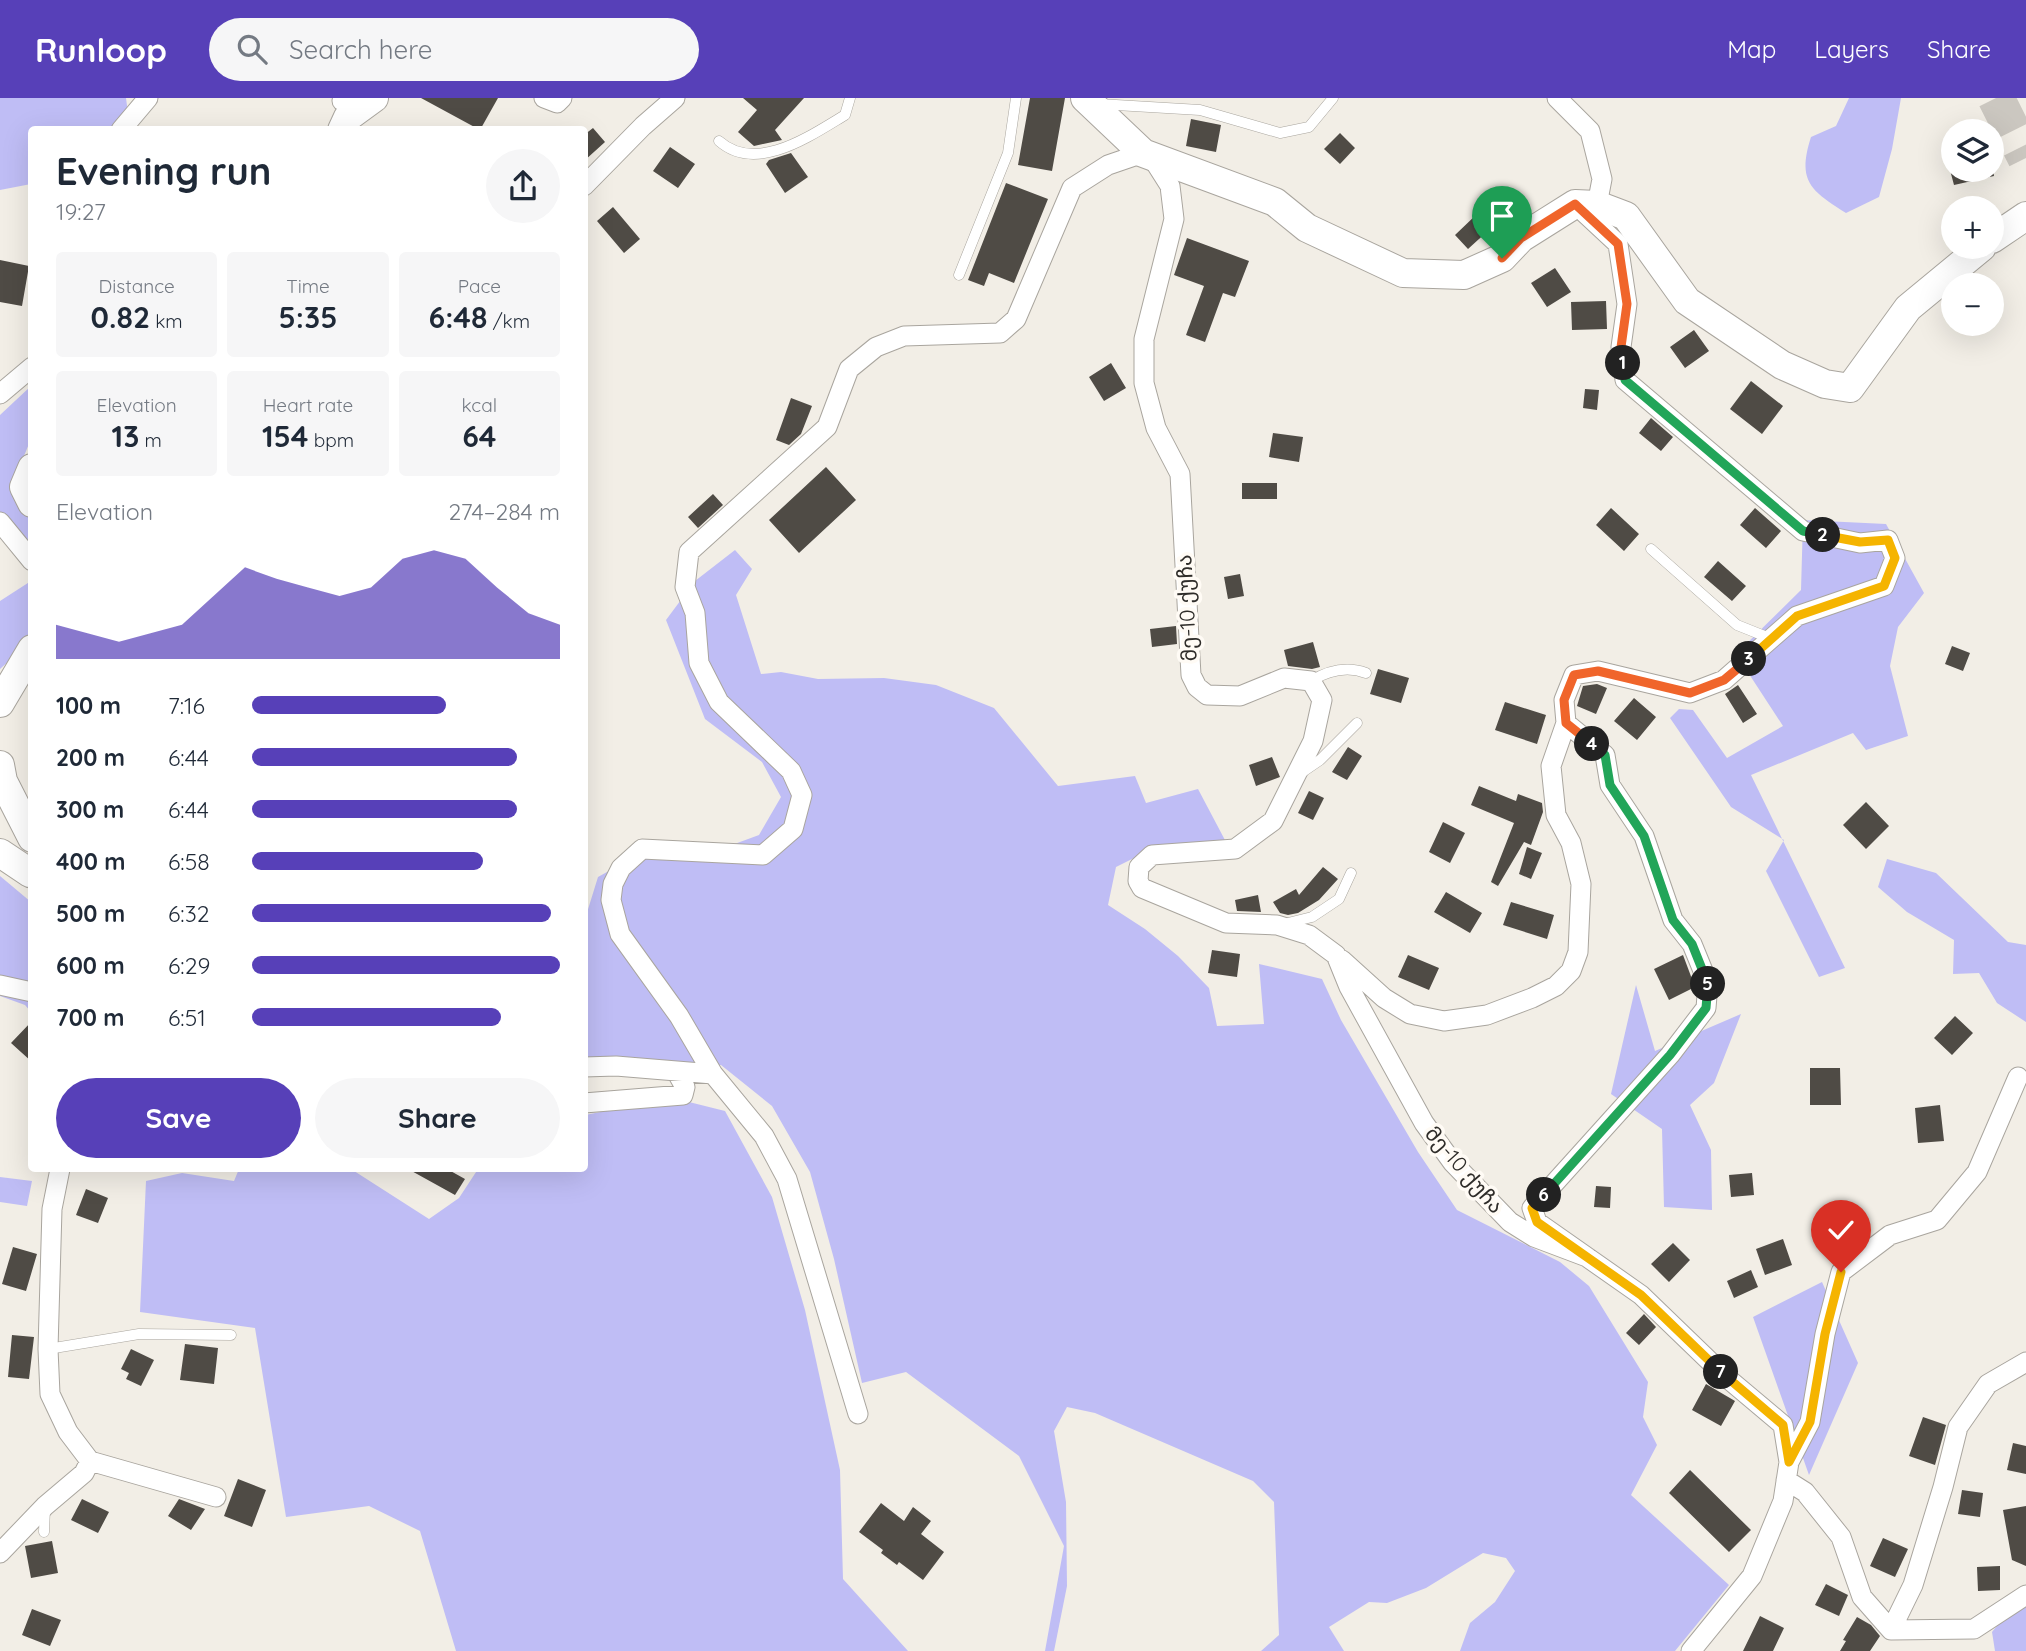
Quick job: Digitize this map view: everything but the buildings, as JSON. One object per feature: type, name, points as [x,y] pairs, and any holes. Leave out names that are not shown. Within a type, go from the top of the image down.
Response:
[{"type":"street","points":[[124,126],[148,98]]},
{"type":"street","points":[[344,109],[374,98]]},
{"type":"street","points":[[544,98],[557,103],[562,98]]},
{"type":"street","points":[[588,182],[675,98]]},
{"type":"street","points":[[1088,101],[1147,155],[1275,202],[1307,228],[1403,274],[1464,275],[1502,258],[1521,238],[1586,204],[1602,179],[1590,131],[1557,98]]},
{"type":"street","points":[[858,1414],[787,1179],[764,1136],[713,1074],[679,1016],[620,934],[611,900],[613,884],[621,868],[642,849],[763,855],[793,829],[803,795],[791,771],[719,702],[699,663],[695,613],[685,587],[689,552],[827,426],[849,369],[876,347],[904,336],[1000,332],[1008,327],[1016,319],[1072,188],[1108,165],[1147,155]]},
{"type":"street","name":"მე-10 ქუჩა","points":[[1147,155],[1170,186],[1174,219],[1144,340],[1144,383],[1156,428],[1181,474],[1191,675],[1197,687],[1207,695],[1240,696],[1284,678],[1311,681]]},
{"type":"street","points":[[1586,204],[1626,216],[1686,302],[1782,365],[1825,384],[1850,388],[1908,308],[1967,259]]},
{"type":"street","points":[[1311,681],[1322,699],[1313,741],[1273,821],[1235,849],[1152,855],[1139,867],[1138,881],[1142,888],[1173,904],[1226,923],[1277,925],[1309,935],[1384,998],[1410,1014],[1444,1021],[1487,1015],[1556,986],[1570,971],[1578,952],[1581,884],[1571,843],[1556,816],[1551,766],[1566,723],[1564,700],[1574,675],[1598,671],[1690,693],[1724,680],[1797,616],[1884,586],[1895,558],[1888,540],[1860,542],[1803,531],[1625,380],[1621,347],[1627,304],[1618,244],[1586,204]]},
{"type":"street","points":[[2004,231],[2026,216]]},
{"type":"street","points":[[0,394],[28,370]]},
{"type":"street","points":[[28,478],[24,487],[28,495]]},
{"type":"street","points":[[0,522],[28,556]]},
{"type":"street","points":[[0,703],[28,653]]},
{"type":"street","points":[[1566,723],[1605,755],[1610,785],[1644,836],[1673,920],[1692,944],[1708,983],[1706,1008],[1670,1055],[1532,1208],[1537,1222],[1641,1295],[1726,1377],[1783,1425],[1788,1471],[1841,1537],[1862,1597],[1891,1630],[1974,1629],[2026,1595]]},
{"type":"street","points":[[0,765],[3,781],[28,830]]},
{"type":"street","points":[[0,853],[28,872]]},
{"type":"street","name":"მე-10 ქუჩა","points":[[1336,955],[1349,987],[1424,1123],[1453,1163],[1510,1222],[1534,1237],[1587,1257]]},
{"type":"street","points":[[0,985],[28,991]]},
{"type":"street","points":[[588,1067],[616,1066],[713,1074]]},
{"type":"street","points":[[588,1103],[683,1095],[685,1087],[676,1071]]},
{"type":"street","points":[[1691,1651],[1752,1576],[1783,1502],[1788,1471],[1810,1422],[1825,1334],[1841,1272],[1889,1235],[1937,1220],[1978,1172],[2018,1077]]},
{"type":"street","points":[[59,1172],[52,1209],[48,1349],[50,1394],[68,1432],[90,1461],[216,1497]]},
{"type":"street","points":[[1891,1630],[1913,1586],[1958,1427],[1988,1384],[2026,1363]]},
{"type":"street","points":[[0,1553],[45,1506],[84,1473],[90,1461]]},
{"type":"lane","points":[[719,141],[729,149],[749,156],[772,152],[845,115],[850,98]]},
{"type":"lane","points":[[959,275],[1008,153],[1016,98]]},
{"type":"lane","points":[[1088,101],[1199,110],[1280,133],[1309,127],[1333,98]]},
{"type":"lane","points":[[1651,549],[1737,625],[1772,639]]},
{"type":"lane","points":[[1311,681],[1325,672],[1354,669],[1366,673]]},
{"type":"lane","points":[[1297,775],[1320,760],[1357,723]]},
{"type":"lane","points":[[1277,925],[1312,917],[1339,899],[1350,873]]},
{"type":"lane","points":[[48,1349],[139,1334],[230,1335]]},
{"type":"lane","points":[[44,1532],[45,1506]]},
{"type":"shaded area","points":[[0,98],[126,98],[129,121],[123,126],[28,126],[28,185],[0,190]]},
{"type":"shaded area","points":[[1849,98],[1901,98],[1892,149],[1879,197],[1846,213],[1815,190],[1806,174],[1806,164],[1811,137],[1836,126]]},
{"type":"shaded area","points":[[28,389],[28,446],[14,480],[28,515],[28,561],[0,521],[0,415]]},
{"type":"shaded area","points":[[1803,520],[1886,524],[1924,593],[1898,627],[1890,666],[1908,736],[1866,750],[1853,733],[1751,775],[1782,839],[1731,807],[1670,718],[1679,709],[1693,710],[1727,758],[1783,726],[1736,654],[1801,590]]},
{"type":"shaded area","points":[[735,550],[752,569],[736,595],[761,674],[781,672],[818,679],[884,678],[936,685],[994,708],[1058,786],[1135,776],[1146,803],[1198,789],[1226,842],[1142,854],[1116,867],[1108,905],[1145,929],[1178,956],[1209,988],[1217,1026],[1264,1024],[1259,964],[1322,979],[1341,1020],[1418,1152],[1457,1210],[1560,1262],[1589,1286],[1648,1382],[1643,1417],[1657,1445],[1631,1495],[1729,1585],[1675,1651],[1460,1651],[1470,1623],[1495,1602],[1515,1571],[1506,1558],[1483,1553],[1426,1588],[1387,1603],[1369,1602],[1329,1627],[1344,1651],[1261,1651],[1279,1635],[1274,1502],[1253,1481],[1095,1413],[1067,1407],[1054,1431],[1066,1502],[1067,1586],[1054,1651],[1045,1651],[1064,1546],[1019,1456],[906,1372],[862,1383],[834,1259],[810,1172],[772,1106],[721,1065],[588,1076],[588,909],[598,877],[650,848],[710,853],[759,835],[781,797],[762,762],[705,719],[666,620],[695,581]]},
{"type":"shaded area","points":[[28,583],[28,644],[0,669],[0,601]]},
{"type":"shaded area","points":[[1783,841],[1845,968],[1819,977],[1766,871]]},
{"type":"shaded area","points":[[1887,859],[1936,873],[2008,942],[2026,945],[2026,1022],[1997,1003],[1979,973],[1953,974],[1954,940],[1907,912],[1878,887]]},
{"type":"shaded area","points":[[0,876],[28,899],[28,1008],[0,996]]},
{"type":"shaded area","points":[[1636,985],[1655,1051],[1741,1014],[1714,1083],[1690,1105],[1711,1150],[1712,1210],[1664,1207],[1662,1129],[1611,1094]]},
{"type":"shaded area","points":[[673,1098],[725,1111],[772,1197],[805,1310],[840,1470],[843,1579],[908,1651],[456,1651],[420,1531],[369,1506],[286,1517],[255,1328],[140,1312],[146,1181],[182,1173],[234,1181],[238,1172],[356,1172],[429,1219],[459,1198],[476,1172],[588,1172],[588,1114]]},
{"type":"shaded area","points":[[0,1177],[32,1181],[27,1206],[0,1202]]},
{"type":"shaded area","points":[[1822,1282],[1858,1363],[1809,1475],[1753,1317]]},
{"type":"shaded area","points":[[2026,1590],[2026,1651],[1995,1651],[1992,1632]]},
{"type":"tunnel","points":[[1996,98],[2026,158]]},
{"type":"route","points":[[1502,258],[1521,238],[1575,204],[1618,244],[1627,304],[1621,347],[1625,380],[1803,531],[1860,542],[1888,540],[1895,558],[1884,586],[1797,616],[1724,680],[1690,693],[1598,671],[1574,675],[1564,700],[1566,723],[1605,755],[1610,785],[1644,836],[1673,920],[1692,944],[1708,983],[1706,1008],[1670,1055],[1532,1208],[1537,1222],[1641,1295],[1726,1377],[1783,1425],[1789,1462],[1810,1422],[1825,1334],[1841,1272]]}]
